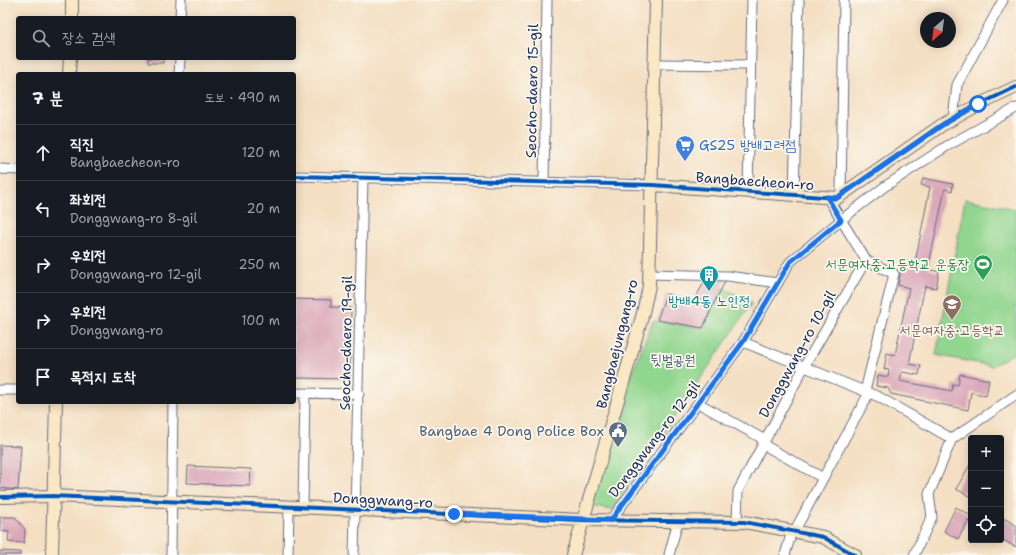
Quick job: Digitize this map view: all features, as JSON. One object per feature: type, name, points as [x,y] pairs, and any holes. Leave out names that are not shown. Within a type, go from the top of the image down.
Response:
[{"type":"street","points":[[72,0],[72,16]]},
{"type":"street","points":[[180,16],[181,0]]},
{"type":"street","name":"Seocho-daero 15-gil","points":[[544,182],[547,0]]},
{"type":"street","name":"Bangbaejungang-ro","points":[[573,555],[642,317],[649,286],[653,185],[656,0]]},
{"type":"street","points":[[748,191],[752,0]]},
{"type":"street","points":[[794,195],[799,0]]},
{"type":"street","points":[[841,195],[844,0]]},
{"type":"street","points":[[953,119],[957,85],[1003,0]]},
{"type":"street","points":[[69,72],[70,60]]},
{"type":"street","points":[[179,72],[180,60]]},
{"type":"street","points":[[655,64],[750,65]]},
{"type":"street","name":"Bangbaecheon-ro","points":[[653,185],[837,198],[953,119],[978,104],[1016,87]]},
{"type":"street","name":"Donggwang-ro 12-gil","points":[[611,520],[743,342],[790,262],[884,187],[947,146],[1016,108]]},
{"type":"street","points":[[0,169],[16,170]]},
{"type":"street","points":[[296,176],[653,185]]},
{"type":"street","name":"Seocho-daero 19-gil","points":[[354,555],[363,178]]},
{"type":"street","points":[[785,555],[793,532],[823,478],[867,392],[894,274],[866,260],[827,197]]},
{"type":"street","name":"Donggwang-ro 10-gil","points":[[738,522],[738,491],[804,367],[866,260]]},
{"type":"street","points":[[649,274],[728,276],[778,283]]},
{"type":"street","points":[[743,342],[880,397],[952,439]]},
{"type":"street","points":[[0,390],[16,390]]},
{"type":"street","points":[[296,393],[359,394]]},
{"type":"street","points":[[303,507],[305,394]]},
{"type":"street","points":[[914,555],[932,517],[929,494],[952,439],[1016,395]]},
{"type":"street","name":"Donggwang-ro 10-gil","points":[[698,403],[763,442]]},
{"type":"street","points":[[52,555],[56,404]]},
{"type":"street","points":[[171,555],[173,404]]},
{"type":"street","points":[[763,442],[823,478]]},
{"type":"street","name":"Donggwang-ro","points":[[0,496],[53,496],[583,520],[744,522],[823,537],[855,555]]},
{"type":"street","points":[[288,555],[289,507]]},
{"type":"street","points":[[669,555],[678,521]]},
{"type":"green space","name":"서문여자중.고등학교 운동장","points":[[965,199],[1016,209],[1016,352],[992,366],[936,355]]},
{"type":"green space","name":"뒷벌공원","points":[[722,287],[752,303],[611,510],[587,505],[610,430],[653,321],[703,328]]},
{"type":"building","points":[[148,60],[163,60],[163,63],[148,63]]},
{"type":"building","points":[[923,178],[953,184],[952,191],[945,189],[928,269],[939,272],[936,288],[925,286],[909,364],[921,366],[919,375],[902,372],[900,381],[952,391],[953,384],[958,385],[960,374],[989,380],[986,396],[971,392],[968,410],[891,394],[888,388],[876,386],[878,375],[888,377],[889,370],[884,369],[887,353],[895,355],[909,288],[898,285],[903,260],[915,263],[930,187],[921,185]]},
{"type":"building","name":"방배4동 노인정","points":[[708,275],[728,276],[713,305],[696,297]]},
{"type":"building","points":[[666,294],[713,305],[703,328],[657,320]]},
{"type":"building","points":[[296,299],[331,300],[331,307],[351,308],[350,379],[296,378]]},
{"type":"building","points":[[0,445],[21,446],[18,490],[0,488]]},
{"type":"building","points":[[188,466],[251,469],[250,486],[187,483]]},
{"type":"building","points":[[968,468],[968,495],[956,489]]},
{"type":"building","points":[[956,507],[968,514],[968,521],[958,539],[944,531]]},
{"type":"building","points":[[0,517],[15,517],[25,529],[24,543],[8,542],[9,532],[0,531]]},
{"type":"building","points":[[1004,519],[1016,525],[1016,547],[1004,541]]},
{"type":"building","points":[[0,551],[20,552],[20,555],[0,555]]},
{"type":"cycle path","points":[[296,176],[653,185],[837,198],[942,125],[978,105],[1016,87]]},
{"type":"cycle path","points":[[0,497],[53,496],[583,520],[744,522],[823,537],[855,555]]},
{"type":"place","name":"GS25 방배고려점","points":[[685,162]]},
{"type":"place","name":"서문여자중.고등학교 운동장","points":[[983,281]]},
{"type":"place","name":"방배4동 노인정","points":[[709,292]]},
{"type":"place","name":"서문여자중·고등학교","points":[[952,321]]},
{"type":"place","name":"Bangbae 4 Dong Police Box","points":[[618,448]]},
{"type":"route","points":[[454,514],[611,520],[743,342],[790,262],[841,220],[827,197],[837,198],[942,125],[978,104]]}]
